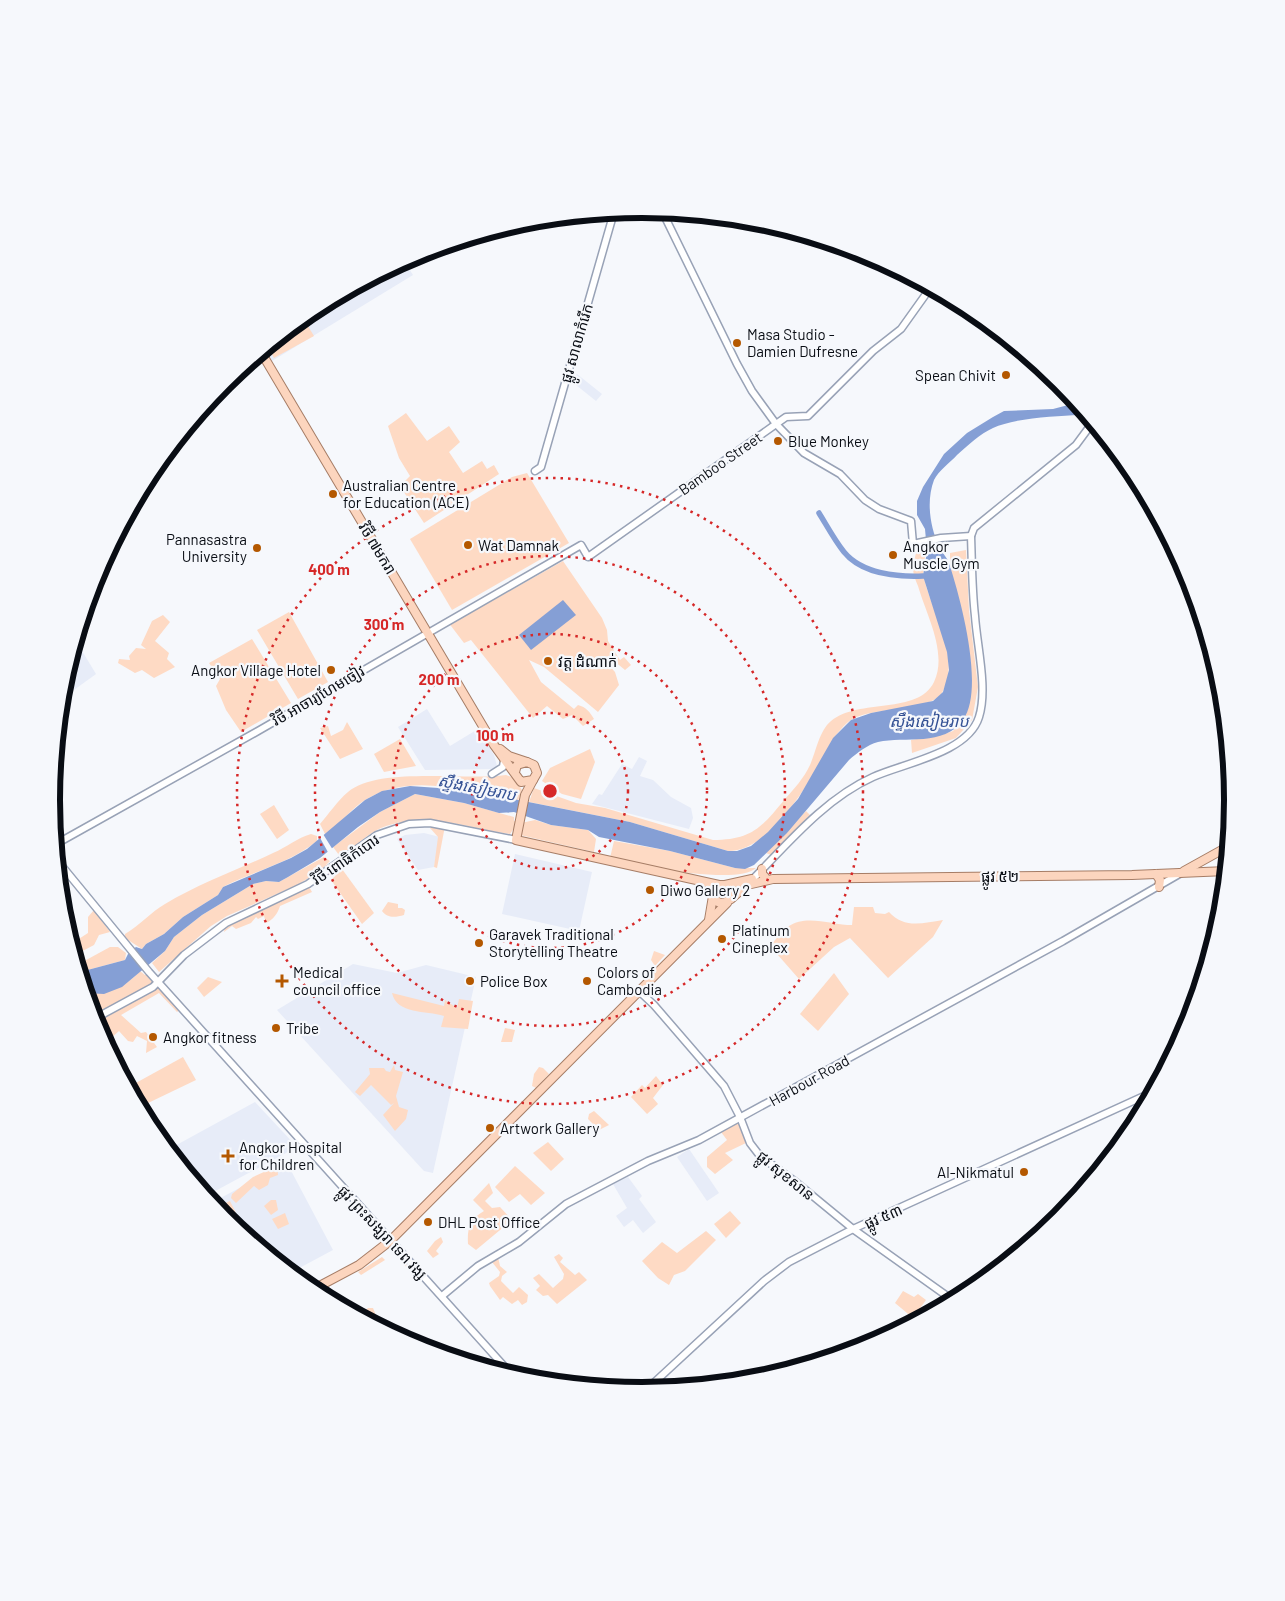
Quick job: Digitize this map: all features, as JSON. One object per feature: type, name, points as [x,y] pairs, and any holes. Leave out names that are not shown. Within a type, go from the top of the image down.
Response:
[{"type":"main road","name":"វិថី ៧មករា","points":[[265,357],[494,745],[515,772]]},
{"type":"main road","name":"វិថី ៧មករា","points":[[494,745],[509,756],[527,762]]},
{"type":"main road","points":[[516,840],[525,797],[536,770],[534,765],[527,762],[517,765],[515,772],[521,782],[525,797]]},
{"type":"main road","points":[[521,782],[533,780]]},
{"type":"main road","name":"វិថី ពោធិកំបោរ","points":[[516,840],[706,884],[722,885],[753,879]]},
{"type":"main road","points":[[1183,872],[1223,849]]},
{"type":"main road","points":[[1210,856],[1208,864],[1213,870]]},
{"type":"main road","name":"ផ្លូវ ៥២","points":[[753,879],[767,875],[1156,874],[1221,870]]},
{"type":"main road","points":[[1156,874],[1160,880],[1159,887]]},
{"type":"main road","name":"ផ្លូវ ៥២","points":[[747,885],[767,875]]},
{"type":"main road","points":[[320,1286],[359,1265],[390,1241],[709,920],[753,879]]},
{"type":"main road","points":[[706,884],[719,903],[729,901]]},
{"type":"main road","points":[[709,920],[713,895],[722,885],[731,891],[729,901]]},
{"type":"street","name":"ផ្លូវ សាលាកំរើក","points":[[535,471],[541,467],[612,219]]},
{"type":"street","points":[[666,219],[737,364],[752,391],[776,424],[804,453],[840,474],[865,500],[879,509],[911,521],[913,544],[941,538],[971,536]]},
{"type":"street","name":"Bamboo Street","points":[[580,545],[588,557],[788,416],[803,417],[809,414],[873,351],[901,329],[928,293]]},
{"type":"street","points":[[767,875],[841,794],[876,776],[959,743],[977,724],[983,701],[974,608],[971,536],[974,528],[1076,446],[1089,427]]},
{"type":"street","name":"វិថី អាចារ្យហែមចៀវ","points":[[61,841],[580,545]]},
{"type":"street","points":[[492,774],[503,767],[504,760]]},
{"type":"street","name":"វិថី ពោធិកំបោរ","points":[[101,1015],[158,983],[184,955],[226,923],[308,884],[378,835],[409,824],[430,823],[516,840]]},
{"type":"street","name":"ផ្លូវ ព្រះសង្ឃរា ទេព វង្ស","points":[[64,869],[158,983],[504,1366]]},
{"type":"street","name":"Harbour Road","points":[[442,1296],[478,1266],[519,1242],[566,1204],[740,1117],[1159,887],[1183,872]]},
{"type":"street","name":"ផ្លូវ សុខសាន","points":[[639,991],[654,1005],[724,1086],[740,1117],[750,1143],[760,1156],[797,1183],[853,1230],[948,1297]]},
{"type":"street","name":"ផ្លូវ ៥៣","points":[[654,1383],[775,1272],[809,1251],[1145,1095]]},
{"type":"shaded area","points":[[408,267],[413,275],[272,361],[268,354],[319,316],[351,296]]},
{"type":"shaded area","points":[[307,325],[314,336],[274,358],[271,352]]},
{"type":"shaded area","points":[[577,374],[602,394],[596,401],[571,381]]},
{"type":"shaded area","points":[[406,413],[427,441],[449,426],[460,442],[449,452],[463,473],[482,461],[487,469],[494,465],[499,474],[424,523],[400,486],[410,476],[399,458],[388,426]]},
{"type":"shaded area","points":[[527,473],[569,543],[452,610],[410,539],[512,477]]},
{"type":"shaded area","points":[[966,550],[969,610],[978,687],[972,720],[956,738],[912,753],[911,740],[953,731],[963,720],[971,664],[950,565],[950,553]]},
{"type":"shaded area","points":[[925,551],[924,578],[943,634],[949,664],[948,678],[943,691],[937,698],[927,703],[861,716],[847,723],[832,740],[822,760],[795,802],[771,830],[757,841],[743,848],[728,851],[630,822],[529,802],[534,788],[576,803],[605,808],[713,840],[737,838],[755,830],[770,817],[802,779],[810,765],[824,730],[831,721],[843,714],[857,710],[902,703],[915,699],[926,692],[934,682],[938,671],[939,659],[937,646],[913,570],[916,553]]},
{"type":"shaded area","name":"វត្ត ដំំណាក់","points":[[563,561],[602,618],[607,630],[608,641],[620,660],[624,657],[631,665],[625,670],[608,656],[605,661],[615,672],[619,685],[598,712],[544,667],[529,660],[541,682],[574,709],[578,705],[589,712],[594,719],[583,726],[572,715],[563,719],[547,706],[533,718],[471,640],[464,643],[448,622],[490,602]]},
{"type":"shaded area","points":[[289,612],[328,682],[298,699],[257,630]]},
{"type":"shaded area","points":[[163,615],[170,622],[155,641],[169,653],[167,659],[175,667],[154,678],[142,670],[135,673],[118,663],[119,659],[130,660],[129,656],[136,648],[146,649],[141,645],[152,621]]},
{"type":"shaded area","points":[[252,639],[291,703],[241,732],[226,710],[216,686],[220,679],[209,663]]},
{"type":"shaded area","points":[[80,648],[96,674],[70,693]]},
{"type":"shaded area","points":[[427,709],[450,746],[478,729],[494,755],[497,766],[495,769],[425,770],[398,727]]},
{"type":"shaded area","points":[[347,722],[363,749],[340,759],[320,728],[328,726],[331,736],[343,730]]},
{"type":"shaded area","points":[[400,739],[416,766],[384,772],[374,754]]},
{"type":"shaded area","points":[[590,749],[595,762],[581,799],[562,794],[542,781],[550,768]]},
{"type":"shaded area","points":[[639,757],[647,761],[640,776],[653,780],[671,797],[691,808],[693,818],[689,829],[592,804],[599,794],[602,795],[622,764],[632,769]]},
{"type":"shaded area","points":[[506,775],[514,778],[522,790],[518,801],[441,786],[421,785],[402,787],[383,791],[365,800],[328,833],[325,834],[320,824],[348,792],[362,784],[380,779],[424,776]]},
{"type":"shaded area","points":[[415,794],[464,803],[514,817],[514,821],[518,822],[510,834],[446,822],[414,820],[381,828],[339,855],[333,847],[380,812]]},
{"type":"shaded area","points":[[274,805],[289,830],[277,839],[260,814]]},
{"type":"shaded area","points":[[806,811],[810,815],[771,855],[766,853]]},
{"type":"shaded area","points":[[535,820],[551,825],[588,830],[596,839],[594,852],[520,835],[521,823]]},
{"type":"shaded area","points":[[437,825],[445,826],[437,868],[434,867],[438,837],[430,828]]},
{"type":"shaded area","points":[[424,833],[440,837],[434,867],[418,870],[397,839],[405,835]]},
{"type":"shaded area","points":[[311,834],[317,836],[317,841],[306,849],[284,861],[223,887],[218,895],[183,917],[164,934],[146,944],[142,949],[125,938],[125,934],[160,907],[178,896]]},
{"type":"shaded area","points":[[614,841],[670,851],[735,868],[756,868],[745,873],[708,875],[641,865],[610,858]]},
{"type":"shaded area","points":[[515,854],[592,872],[579,931],[502,914]]},
{"type":"shaded area","points":[[324,857],[330,861],[320,871],[297,885],[227,916],[211,926],[159,972],[152,963],[165,951],[174,937],[202,915],[253,884],[266,881],[279,882]]},
{"type":"shaded area","points":[[342,869],[374,913],[362,924],[331,880]]},
{"type":"shaded area","points":[[308,885],[312,892],[280,906],[275,916],[269,922],[266,923],[264,916],[258,919],[256,917],[251,923],[236,929],[232,926],[224,932],[226,923]]},
{"type":"shaded area","points":[[722,888],[728,894],[722,900],[716,894]]},
{"type":"shaded area","points":[[388,902],[398,904],[398,908],[405,910],[404,915],[392,917],[384,914],[382,911]]},
{"type":"shaded area","points":[[854,907],[873,907],[875,913],[885,914],[889,912],[907,923],[914,924],[943,920],[933,937],[888,978],[850,938],[834,947],[799,979],[770,946],[789,926],[803,921],[811,920],[852,925]]},
{"type":"shaded area","points":[[94,910],[110,932],[99,935],[94,945],[80,952],[77,940],[88,933],[88,917]]},
{"type":"shaded area","points":[[110,947],[118,947],[126,953],[125,960],[86,970],[83,962]]},
{"type":"shaded area","points":[[654,951],[665,955],[655,966],[651,960]]},
{"type":"shaded area","points":[[353,964],[397,973],[426,965],[476,977],[433,1173],[424,1171],[277,1010]]},
{"type":"shaded area","points":[[140,971],[145,975],[149,975],[156,982],[100,1012],[93,993],[116,989],[128,982]]},
{"type":"shaded area","points":[[834,973],[849,994],[818,1031],[800,1014]]},
{"type":"shaded area","points":[[208,977],[222,982],[204,997],[197,988]]},
{"type":"shaded area","points":[[159,985],[180,1009],[177,1012],[159,993],[121,1015],[141,1033],[146,1032],[157,1047],[146,1053],[147,1041],[137,1036],[133,1042],[128,1041],[119,1031],[111,1038],[102,1017]]},
{"type":"shaded area","points":[[392,993],[444,1006],[445,1000],[457,1008],[459,999],[473,1001],[468,1029],[441,1027],[444,1016],[406,1008],[395,1000]]},
{"type":"shaded area","points":[[505,1028],[515,1030],[512,1042],[501,1042]]},
{"type":"shaded area","points":[[183,1057],[196,1080],[146,1104],[134,1084]]},
{"type":"shaded area","points":[[394,1065],[395,1070],[403,1072],[396,1096],[399,1107],[408,1110],[406,1119],[395,1131],[383,1115],[394,1103],[391,1105],[371,1085],[360,1096],[355,1092],[370,1074],[369,1068],[384,1068],[390,1072]]},
{"type":"shaded area","points":[[539,1067],[549,1074],[536,1088],[532,1086],[534,1074]]},
{"type":"shaded area","points":[[656,1076],[663,1085],[653,1098],[658,1104],[647,1114],[631,1097],[642,1085],[645,1088]]},
{"type":"shaded area","name":"Angkor Hospital for Children","points":[[255,1102],[297,1147],[212,1193],[174,1146]]},
{"type":"shaded area","points":[[594,1111],[609,1125],[599,1130],[588,1119],[589,1114]]},
{"type":"shaded area","points":[[739,1122],[746,1143],[725,1153],[733,1160],[715,1174],[707,1167],[707,1157],[727,1140],[721,1132],[724,1127]]},
{"type":"shaded area","points":[[548,1142],[564,1159],[551,1171],[533,1153]]},
{"type":"shaded area","points":[[689,1149],[719,1193],[707,1201],[677,1157]]},
{"type":"shaded area","points":[[287,1163],[333,1250],[297,1269],[258,1238],[219,1199]]},
{"type":"shaded area","points":[[277,1166],[278,1175],[270,1178],[268,1185],[259,1190],[254,1186],[236,1203],[231,1198],[232,1194],[253,1177]]},
{"type":"shaded area","points":[[515,1166],[545,1193],[531,1205],[520,1194],[509,1202],[495,1187]]},
{"type":"shaded area","points":[[628,1177],[642,1196],[639,1199],[656,1222],[643,1233],[633,1220],[624,1227],[616,1216],[627,1208],[613,1184]]},
{"type":"shaded area","points":[[489,1183],[493,1193],[485,1201],[492,1208],[500,1207],[512,1220],[476,1250],[468,1244],[468,1233],[470,1224],[475,1217],[484,1211],[473,1200]]},
{"type":"shaded area","points":[[271,1200],[276,1200],[278,1210],[271,1215],[264,1206]]},
{"type":"shaded area","points":[[230,1201],[240,1220],[231,1212],[223,1204]]},
{"type":"shaded area","points":[[730,1211],[741,1223],[726,1238],[714,1224]]},
{"type":"shaded area","points":[[285,1213],[289,1224],[278,1229],[272,1219]]},
{"type":"shaded area","points":[[706,1231],[716,1240],[685,1271],[674,1275],[669,1285],[658,1278],[642,1261],[662,1242],[677,1253]]},
{"type":"shaded area","points":[[441,1237],[443,1242],[436,1251],[439,1254],[433,1258],[427,1251]]},
{"type":"shaded area","points":[[395,1248],[422,1278],[419,1281],[392,1251]]},
{"type":"shaded area","points":[[559,1254],[563,1258],[560,1262],[575,1275],[579,1272],[587,1280],[557,1304],[548,1295],[543,1296],[536,1290],[540,1286],[533,1278],[539,1274],[553,1288],[563,1279],[564,1274],[554,1257]]},
{"type":"shaded area","points":[[382,1257],[385,1260],[361,1275],[358,1272]]},
{"type":"shaded area","points":[[498,1257],[500,1266],[507,1272],[502,1276],[501,1281],[513,1293],[519,1287],[528,1295],[527,1302],[522,1305],[518,1300],[512,1304],[503,1297],[500,1300],[490,1286],[489,1283],[499,1276],[500,1272],[492,1262],[488,1262]]},
{"type":"shaded area","points":[[903,1291],[914,1297],[918,1294],[926,1300],[912,1317],[895,1303]]},
{"type":"shaded area","points":[[368,1308],[373,1308],[377,1319],[364,1312]]},
{"type":"water","name":"ស្ទឹងសៀមរាប","points":[[1069,405],[1079,415],[1023,420],[988,430],[957,455],[941,470],[934,480],[930,496],[931,522],[939,546],[950,566],[960,600],[969,644],[972,688],[969,706],[963,720],[946,734],[924,739],[889,740],[878,742],[862,749],[849,760],[787,833],[754,865],[745,869],[735,868],[670,851],[599,837],[588,830],[551,825],[514,812],[499,813],[464,803],[415,794],[380,812],[320,858],[288,877],[279,882],[266,881],[253,884],[202,915],[174,937],[165,951],[122,987],[104,994],[93,993],[86,970],[125,960],[129,952],[136,947],[142,949],[146,944],[164,934],[183,917],[218,895],[223,887],[291,858],[307,849],[365,800],[382,791],[410,786],[467,790],[630,822],[728,851],[737,851],[751,846],[768,832],[798,799],[833,738],[851,720],[871,713],[933,701],[943,692],[949,670],[947,652],[923,576],[927,551],[925,529],[917,515],[917,501],[923,487],[944,454],[967,433],[1004,411],[1053,409]]},
{"type":"water","points":[[563,600],[576,615],[531,650],[519,635]]},
{"type":"pier","points":[[323,834],[333,850],[329,854],[319,836]]},
{"type":"waterway","points":[[819,513],[844,552],[860,565],[870,570],[892,575],[923,576]]},
{"type":"place","name":"Masa Studio - Damien Dufresne","points":[[737,343]]},
{"type":"place","name":"Spean Chivit","points":[[1006,375]]},
{"type":"place","name":"Blue Monkey","points":[[778,441]]},
{"type":"place","name":"Australian Centre for Education (ACE)","points":[[333,494]]},
{"type":"place","name":"Wat Damnak","points":[[468,545]]},
{"type":"place","name":"Pannasastra University","points":[[257,548]]},
{"type":"place","name":"Angkor Muscle Gym","points":[[893,555]]},
{"type":"place","name":"វត្ត ដំំណាក់","points":[[548,661]]},
{"type":"place","name":"Angkor Village Hotel","points":[[331,670]]},
{"type":"place","name":"Diwo Gallery 2","points":[[650,890]]},
{"type":"place","name":"Platinum Cineplex","points":[[722,939]]},
{"type":"place","name":"Garavek Traditional Storytelling Theatre","points":[[479,943]]},
{"type":"place","name":"Medical council office","points":[[282,981]]},
{"type":"place","name":"Police Box","points":[[470,981]]},
{"type":"place","name":"Colors of Cambodia","points":[[587,981]]},
{"type":"place","name":"Tribe","points":[[276,1028]]},
{"type":"place","name":"Angkor fitness","points":[[153,1037]]},
{"type":"place","name":"Artwork Gallery","points":[[490,1128]]},
{"type":"place","name":"Angkor Hospital for Children","points":[[228,1156]]},
{"type":"place","name":"Al-Nikmatul","points":[[1024,1172]]},
{"type":"place","name":"DHL Post Office","points":[[428,1222]]}]
